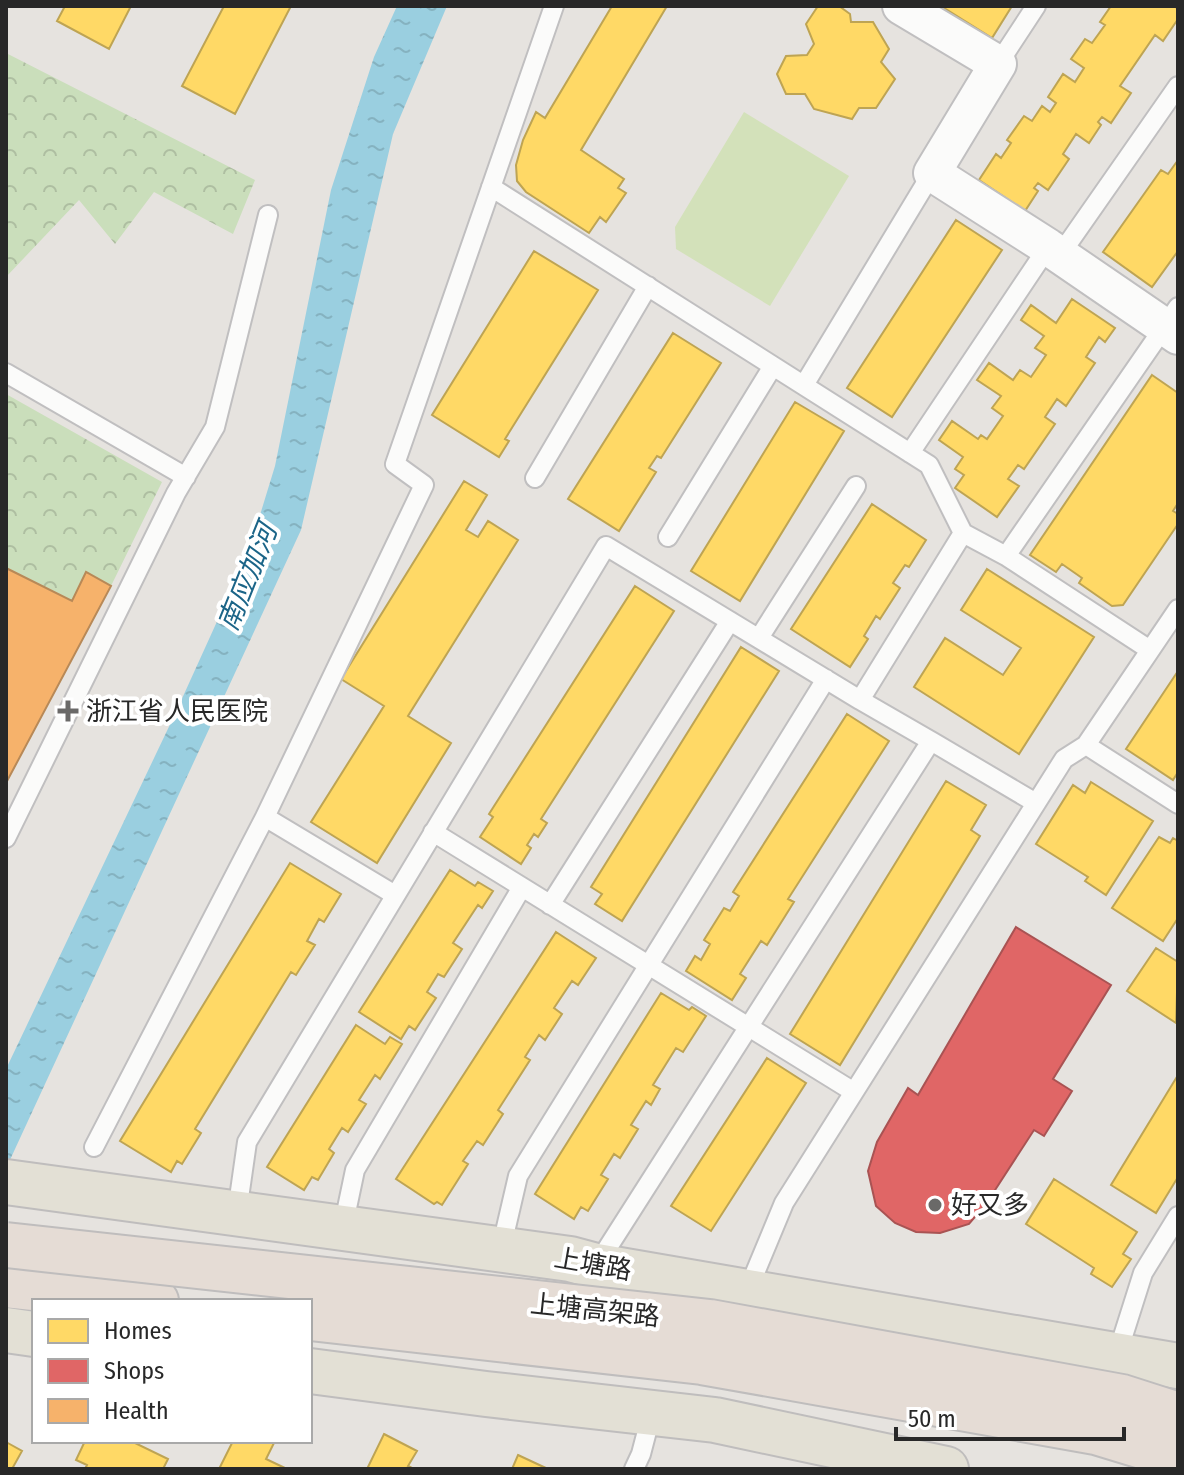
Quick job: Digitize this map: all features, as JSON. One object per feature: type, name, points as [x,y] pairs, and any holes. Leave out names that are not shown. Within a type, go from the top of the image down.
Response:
[{"type":"highway","name":"上塘高架路","points":[[6,1245],[710,1322],[1122,1397],[1178,1415]]},
{"type":"highway","points":[[6,1285],[137,1299]]},
{"type":"highway","name":"上塘高架路","points":[[312,1318],[702,1362],[1096,1432],[1178,1457]]},
{"type":"main road","name":"上塘路","points":[[6,1182],[570,1259],[1178,1366]]},
{"type":"main road","points":[[6,1330],[32,1334]]},
{"type":"main road","points":[[312,1371],[715,1420],[946,1469]]},
{"type":"street","points":[[901,6],[998,64],[932,173],[1173,323]]},
{"type":"lane","points":[[94,1147],[265,817],[424,485],[395,464],[554,6]]},
{"type":"lane","points":[[998,64],[1036,6]]},
{"type":"lane","points":[[910,453],[1054,251],[1178,86]]},
{"type":"lane","points":[[804,385],[932,173]]},
{"type":"lane","points":[[491,187],[929,465],[963,533],[1006,556],[1150,650]]},
{"type":"lane","points":[[6,838],[186,477],[215,427],[268,215]]},
{"type":"lane","points":[[535,478],[648,286]]},
{"type":"lane","points":[[1006,556],[1173,323]]},
{"type":"lane","points":[[668,537],[773,366]]},
{"type":"lane","points":[[6,373],[186,477]]},
{"type":"lane","points":[[759,638],[856,486]]},
{"type":"lane","points":[[860,700],[963,533]]},
{"type":"lane","points":[[237,1212],[247,1142],[606,546],[1036,803]]},
{"type":"lane","points":[[747,1292],[784,1203],[1036,803],[1064,759],[1086,745],[1178,609]]},
{"type":"lane","points":[[550,905],[730,621]]},
{"type":"lane","points":[[501,1249],[518,1176],[826,679]]},
{"type":"lane","points":[[596,1266],[931,741]]},
{"type":"lane","points":[[1086,745],[1178,804]]},
{"type":"lane","points":[[265,817],[395,895]]},
{"type":"lane","points":[[433,832],[854,1092]]},
{"type":"lane","points":[[343,1227],[355,1170],[522,887]]},
{"type":"lane","points":[[1117,1355],[1143,1273],[1178,1216]]},
{"type":"lane","points":[[634,1469],[652,1412]]},
{"type":"green space","points":[[6,53],[255,180],[233,234],[154,192],[115,244],[79,200],[6,277]]},
{"type":"green space","points":[[744,112],[849,176],[770,306],[676,249],[675,227]]},
{"type":"green space","points":[[6,394],[162,482],[111,586],[86,573],[72,601],[6,568]]},
{"type":"water","name":"南应加河","points":[[397,6],[447,6],[393,134],[301,530],[9,1162],[6,1162],[6,1069],[249,551],[275,466],[331,190],[374,57]]},
{"type":"building: Homes","points":[[65,6],[131,6],[109,49],[57,21]]},
{"type":"building: Homes","points":[[224,6],[291,6],[235,114],[182,86]]},
{"type":"building: Homes","points":[[612,6],[667,6],[581,150],[624,179],[618,188],[626,193],[606,222],[600,217],[589,233],[526,192],[517,181],[516,165],[536,112],[545,118]]},
{"type":"building: Homes","points":[[818,6],[839,6],[850,14],[851,22],[873,22],[889,49],[881,62],[895,79],[876,108],[859,108],[852,119],[814,109],[805,94],[786,94],[777,74],[786,56],[807,55],[814,44],[806,24]]},
{"type":"building: Homes","points":[[941,6],[1012,6],[992,38]]},
{"type":"building: Homes","points":[[1111,6],[1174,6],[1178,9],[1178,19],[1163,41],[1155,35],[1120,86],[1131,93],[1111,123],[1102,117],[1098,122],[1101,125],[1089,143],[1076,134],[1063,154],[1069,159],[1048,190],[1038,183],[1034,188],[1038,191],[1025,211],[979,180],[996,154],[1001,158],[1011,143],[1007,140],[1024,116],[1032,121],[1042,106],[1050,112],[1056,103],[1048,97],[1063,74],[1075,82],[1084,68],[1071,59],[1085,39],[1092,43],[1105,25],[1100,22]]},
{"type":"building: Homes","points":[[1178,160],[1178,251],[1152,287],[1103,252],[1161,170],[1168,174]]},
{"type":"building: Homes","points":[[956,220],[1002,250],[892,417],[847,388]]},
{"type":"building: Homes","points":[[534,251],[598,290],[505,439],[509,441],[499,457],[432,415]]},
{"type":"building: Homes","points":[[1072,299],[1115,328],[1105,342],[1099,337],[1086,357],[1095,363],[1066,406],[1057,399],[1045,417],[1055,424],[1024,469],[1018,465],[1008,479],[1019,486],[997,517],[955,488],[964,475],[955,469],[963,457],[939,440],[952,421],[978,439],[981,435],[987,439],[1003,416],[992,408],[1001,396],[977,380],[989,363],[1013,380],[1020,370],[1031,377],[1046,355],[1035,348],[1044,336],[1021,320],[1031,305],[1056,323]]},
{"type":"building: Homes","points":[[673,333],[721,363],[661,458],[657,456],[649,468],[656,472],[619,531],[568,499]]},
{"type":"building: Homes","points":[[1152,375],[1178,393],[1178,503],[1173,511],[1178,514],[1178,524],[1123,605],[1112,606],[1079,583],[1082,578],[1062,564],[1056,572],[1030,555]]},
{"type":"building: Homes","points":[[795,402],[844,431],[740,601],[691,571]]},
{"type":"building: Homes","points":[[464,481],[487,495],[466,530],[478,537],[488,521],[518,540],[408,716],[451,743],[377,863],[311,822],[384,706],[341,679]]},
{"type":"building: Homes","points":[[872,504],[926,540],[909,567],[905,565],[893,583],[900,588],[880,619],[876,616],[864,636],[868,639],[850,667],[791,629]]},
{"type":"building: Homes","points":[[987,569],[1094,637],[1019,754],[914,687],[945,638],[1003,675],[1021,648],[961,610]]},
{"type":"building: Homes","points":[[635,586],[674,611],[541,819],[547,823],[538,837],[534,834],[527,845],[531,848],[521,864],[480,837],[493,817],[489,814]]},
{"type":"building: Homes","points":[[741,647],[779,671],[622,921],[595,904],[602,894],[591,887]]},
{"type":"building: Homes","points":[[1178,671],[1178,772],[1173,780],[1126,749]]},
{"type":"building: Homes","points":[[847,714],[889,741],[788,899],[794,902],[767,945],[761,941],[740,974],[746,978],[732,1000],[686,971],[695,956],[701,960],[710,944],[704,940],[724,908],[730,911],[739,896],[733,892]]},
{"type":"building: Homes","points":[[946,781],[986,805],[971,830],[980,836],[840,1065],[790,1034]]},
{"type":"building: Homes","points":[[1091,782],[1153,821],[1106,895],[1085,881],[1088,877],[1036,844],[1073,785],[1085,793]]},
{"type":"building: Homes","points":[[1159,837],[1170,843],[1173,838],[1178,841],[1178,918],[1163,941],[1112,908]]},
{"type":"building: Homes","points":[[290,863],[341,894],[324,922],[319,919],[307,941],[315,945],[296,975],[291,972],[195,1129],[201,1133],[182,1164],[177,1161],[171,1172],[120,1141]]},
{"type":"building: Homes","points":[[450,870],[475,886],[478,882],[493,891],[482,908],[478,905],[453,943],[462,949],[444,977],[438,974],[427,992],[436,998],[415,1030],[409,1026],[401,1039],[359,1012]]},
{"type":"building: Homes","points":[[556,932],[596,958],[578,985],[572,981],[554,1008],[562,1014],[545,1040],[539,1035],[525,1057],[530,1060],[498,1110],[503,1114],[483,1145],[477,1141],[463,1161],[468,1164],[442,1205],[434,1204],[396,1179]]},
{"type":"building: Homes","points":[[1156,948],[1178,962],[1176,1023],[1127,991]]},
{"type":"building: Homes","points":[[661,993],[706,1016],[683,1052],[676,1048],[653,1085],[660,1089],[651,1105],[646,1101],[631,1125],[638,1129],[620,1158],[614,1154],[601,1175],[608,1179],[588,1211],[581,1207],[574,1219],[535,1194]]},
{"type":"building: Homes","points":[[356,1025],[385,1044],[390,1037],[402,1044],[380,1079],[375,1075],[359,1100],[366,1104],[348,1132],[342,1128],[329,1149],[334,1153],[318,1180],[312,1177],[304,1190],[267,1167]]},
{"type":"building: Homes","points":[[767,1058],[806,1083],[711,1231],[671,1206]]},
{"type":"building: Homes","points":[[1178,1075],[1178,1177],[1156,1213],[1111,1185]]},
{"type":"building: Homes","points":[[1054,1179],[1137,1232],[1123,1254],[1131,1259],[1112,1287],[1091,1274],[1094,1268],[1026,1224]]},
{"type":"building: Homes","points":[[384,1434],[417,1451],[408,1466],[414,1469],[367,1469]]},
{"type":"building: Homes","points":[[6,1442],[22,1451],[12,1469],[6,1469]]},
{"type":"building: Homes","points":[[84,1443],[135,1443],[168,1459],[163,1469],[85,1469],[87,1465],[76,1460]]},
{"type":"building: Homes","points":[[232,1443],[274,1443],[266,1459],[287,1469],[219,1469]]},
{"type":"building: Homes","points":[[518,1455],[548,1469],[512,1469]]},
{"type":"building: Shops","points":[[1016,927],[1111,985],[1053,1079],[1072,1091],[1044,1136],[1034,1130],[986,1204],[969,1224],[940,1233],[916,1232],[895,1223],[876,1206],[868,1171],[877,1142],[908,1088],[918,1095]]},
{"type":"building: Health","points":[[6,568],[72,601],[86,572],[111,586],[6,783]]},
{"type":"place","name":"浙江省人民医院","points":[[68,711]]},
{"type":"place","name":"好又多","points":[[935,1205]]}]
